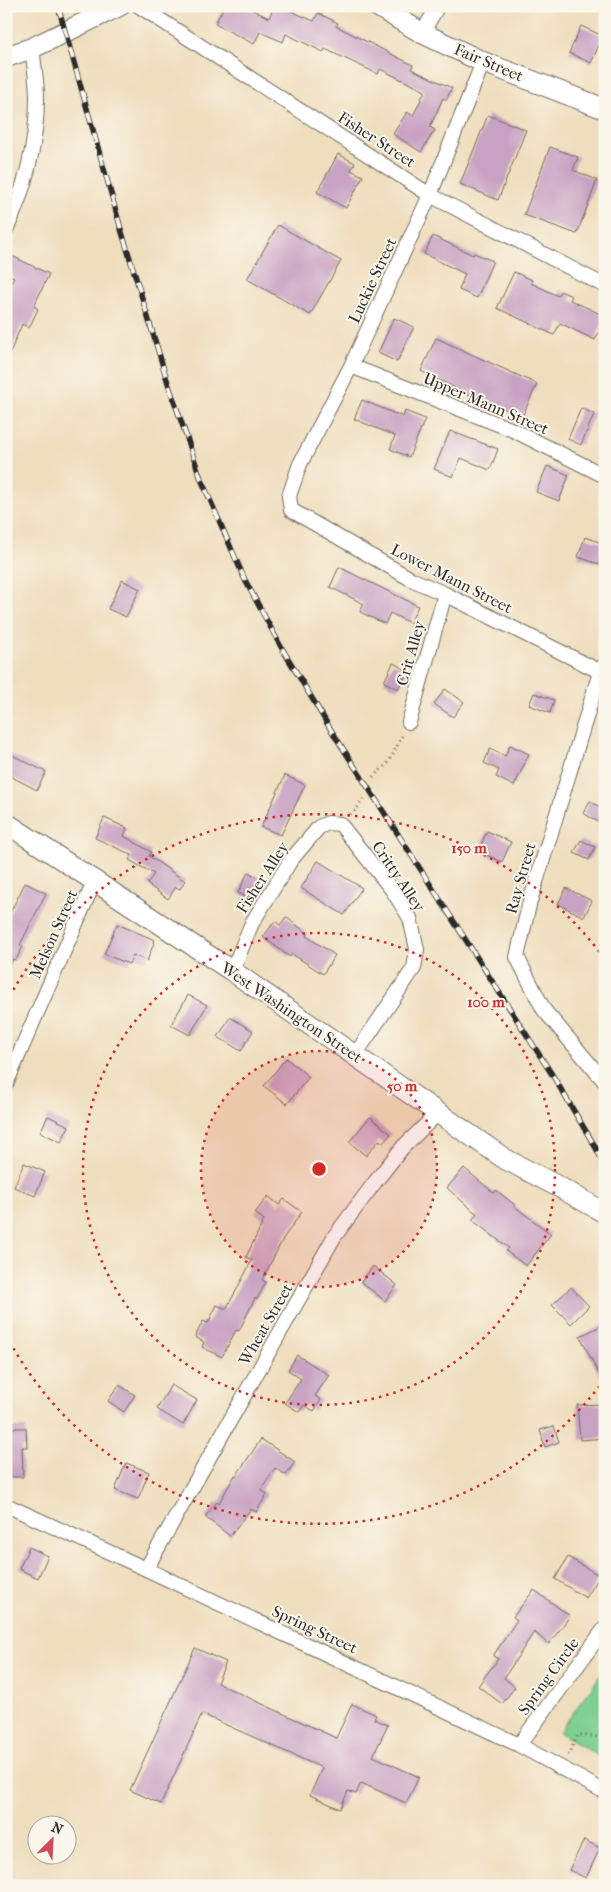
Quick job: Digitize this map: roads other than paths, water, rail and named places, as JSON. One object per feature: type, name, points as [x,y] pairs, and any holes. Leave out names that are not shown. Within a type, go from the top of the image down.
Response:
[{"type":"street","points":[[6,57],[32,48],[119,6]]},
{"type":"street","name":"Fisher Street","points":[[139,6],[430,195],[605,286]]},
{"type":"street","name":"Fair Street","points":[[377,6],[422,33],[483,62],[605,109]]},
{"type":"street","points":[[422,33],[438,6]]},
{"type":"street","points":[[6,230],[15,210],[33,147],[37,98],[32,48]]},
{"type":"street","name":"Luckie Street","points":[[291,510],[289,496],[300,464],[351,366],[430,195],[483,62]]},
{"type":"street","name":"Upper Mann Street","points":[[351,366],[513,430],[605,476]]},
{"type":"street","name":"Lower Mann Street","points":[[291,510],[412,579],[603,670]]},
{"type":"street","name":"Crit Alley","points":[[409,722],[445,594]]},
{"type":"street","name":"Ray Street","points":[[603,670],[529,905],[517,956],[544,1010],[605,1082]]},
{"type":"street","name":"West Washington Street","points":[[6,823],[232,971],[505,1159],[605,1213]]},
{"type":"street","name":"Fisher Alley","points":[[232,971],[252,923],[292,860],[319,827],[328,824],[340,824]]},
{"type":"street","name":"Critty Alley","points":[[340,824],[393,891],[410,918],[417,949],[414,968],[355,1055]]},
{"type":"street","name":"Melson Street","points":[[6,1084],[95,880]]},
{"type":"street","name":"Wheat Street","points":[[146,1569],[334,1237],[403,1147],[438,1114]]},
{"type":"street","name":"Spring Street","points":[[6,1505],[519,1745],[605,1792]]},
{"type":"street","name":"Spring Circle","points":[[519,1745],[605,1628]]},
{"type":"railway","points":[[58,6],[121,229],[168,383],[201,479],[245,580],[280,645],[328,725],[553,1076],[605,1166]]}]
